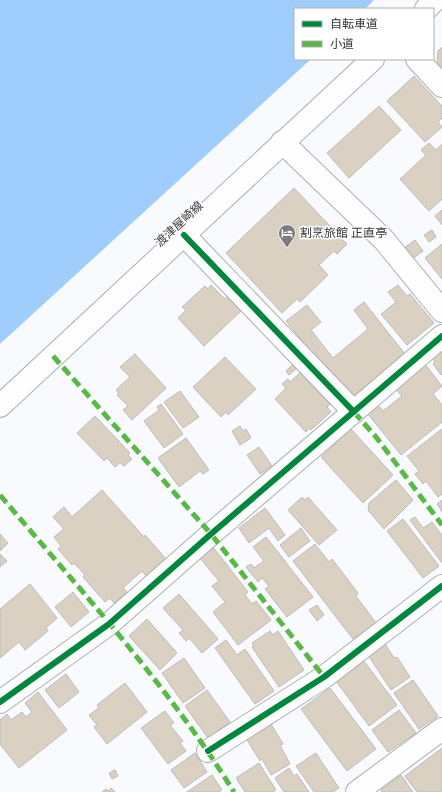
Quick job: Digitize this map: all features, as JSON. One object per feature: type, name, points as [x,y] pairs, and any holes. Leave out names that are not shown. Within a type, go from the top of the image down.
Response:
[{"type":"street","points":[[427,8],[435,0]]},
{"type":"street","name":"渡津屋崎線","points":[[0,406],[282,142],[372,60]]},
{"type":"street","points":[[418,60],[442,86]]},
{"type":"street","points":[[282,142],[384,240],[442,311]]},
{"type":"street","points":[[184,235],[354,412]]},
{"type":"street","points":[[0,702],[109,624],[211,534],[442,336]]},
{"type":"street","points":[[208,751],[324,677],[442,586]]},
{"type":"street","points":[[357,792],[442,729]]},
{"type":"water","points":[[0,0],[374,0],[366,8],[294,8],[294,60],[310,60],[0,344]]},
{"type":"building","points":[[442,47],[442,67],[437,63],[438,51]]},
{"type":"building","points":[[414,76],[442,106],[442,118],[438,122],[442,127],[425,142],[387,101]]},
{"type":"building","points":[[379,106],[401,130],[349,178],[327,153]]},
{"type":"building","points":[[429,143],[436,150],[442,144],[442,199],[429,211],[400,179],[426,155],[421,150]]},
{"type":"building","name":"割烹旅館 正直亭","points":[[294,188],[347,244],[337,254],[334,251],[319,265],[328,275],[300,302],[297,299],[282,313],[226,253]]},
{"type":"building","points":[[442,210],[442,225],[435,216]]},
{"type":"building","points":[[432,230],[436,237],[429,242],[424,235]]},
{"type":"building","points":[[415,240],[423,251],[411,260],[403,249]]},
{"type":"building","points":[[442,244],[442,279],[425,258]]},
{"type":"building","points":[[211,285],[225,299],[228,295],[242,310],[204,346],[178,318],[186,310],[182,307],[205,286],[208,289]]},
{"type":"building","points":[[398,285],[407,296],[410,294],[434,323],[407,345],[381,314],[396,302],[388,292]]},
{"type":"building","points":[[364,302],[405,354],[352,397],[331,376],[286,321],[307,305],[321,322],[311,330],[333,358],[368,329],[354,310]]},
{"type":"building","points":[[442,349],[441,375],[433,364],[435,362],[431,357]]},
{"type":"building","points":[[135,354],[166,388],[132,420],[123,410],[128,406],[117,395],[119,393],[116,390],[130,377],[120,367]]},
{"type":"building","points":[[225,357],[256,389],[228,415],[226,412],[221,417],[193,387]]},
{"type":"building","points":[[424,363],[442,386],[433,394],[442,405],[442,422],[401,455],[368,414],[378,405],[383,411],[402,396],[394,387]]},
{"type":"building","points":[[293,364],[297,368],[289,375],[286,371]]},
{"type":"building","points":[[300,373],[330,404],[327,407],[331,412],[311,430],[309,428],[306,432],[275,399],[286,388],[282,384],[288,379],[290,382]]},
{"type":"building","points":[[180,391],[199,417],[183,428],[164,402]]},
{"type":"building","points":[[161,404],[183,434],[164,448],[144,421],[159,410],[157,407]]},
{"type":"building","points":[[95,416],[130,453],[128,455],[132,459],[124,466],[120,463],[115,467],[107,458],[104,461],[77,433]]},
{"type":"building","points":[[240,426],[243,431],[246,429],[251,438],[240,445],[232,431]]},
{"type":"building","points":[[351,429],[393,475],[363,503],[321,457]]},
{"type":"building","points":[[442,429],[442,494],[438,497],[426,481],[423,484],[415,474],[419,471],[407,456]]},
{"type":"building","points":[[186,438],[209,470],[203,474],[200,471],[179,487],[158,458]]},
{"type":"building","points":[[259,447],[272,466],[260,474],[247,455]]},
{"type":"building","points":[[396,480],[413,500],[384,529],[368,510],[369,503]]},
{"type":"building","points":[[102,490],[166,559],[146,576],[142,571],[123,588],[127,592],[114,603],[110,598],[105,602],[83,577],[85,575],[74,563],[72,565],[58,549],[61,546],[54,537],[64,529],[53,517],[64,507],[72,517]]},
{"type":"building","points":[[302,497],[305,500],[308,497],[337,530],[319,545],[288,510]]},
{"type":"building","points":[[442,500],[442,512],[437,504]]},
{"type":"building","points":[[265,508],[285,535],[278,541],[269,528],[249,543],[239,528]]},
{"type":"building","points":[[415,517],[423,528],[432,522],[442,535],[442,563],[410,520]]},
{"type":"building","points":[[403,519],[439,566],[423,578],[387,531]]},
{"type":"building","points":[[301,528],[310,541],[289,557],[280,545]]},
{"type":"building","points":[[0,534],[8,543],[0,551]]},
{"type":"building","points":[[266,537],[313,597],[287,617],[265,589],[269,586],[262,578],[258,582],[246,567],[251,564],[254,568],[264,561],[253,547]]},
{"type":"building","points":[[315,544],[329,562],[332,559],[358,593],[356,596],[376,623],[353,639],[293,561]]},
{"type":"building","points":[[213,547],[248,592],[245,595],[252,604],[256,601],[271,620],[238,645],[213,612],[225,602],[212,586],[219,581],[200,558]]},
{"type":"building","points":[[0,554],[7,561],[0,567]]},
{"type":"building","points":[[30,584],[57,618],[46,628],[48,631],[25,650],[19,642],[0,658],[0,609]]},
{"type":"building","points":[[73,592],[89,612],[71,627],[55,607]]},
{"type":"building","points":[[179,594],[218,639],[202,653],[189,638],[186,641],[179,633],[183,630],[163,608]]},
{"type":"building","points":[[317,605],[324,615],[317,621],[309,610]]},
{"type":"building","points":[[147,619],[177,653],[160,670],[129,636]]},
{"type":"building","points":[[270,631],[273,635],[278,631],[304,670],[279,687],[252,647],[254,646],[252,643]]},
{"type":"building","points":[[226,640],[237,655],[245,649],[274,691],[255,704],[215,648]]},
{"type":"building","points":[[385,644],[394,658],[397,657],[410,677],[391,690],[368,655]]},
{"type":"building","points":[[184,658],[205,688],[183,703],[162,673]]},
{"type":"building","points":[[363,660],[397,705],[369,726],[336,681]]},
{"type":"building","points":[[66,674],[79,692],[59,708],[45,690]]},
{"type":"building","points":[[413,680],[438,716],[419,729],[394,693]]},
{"type":"building","points":[[125,683],[147,712],[107,744],[94,727],[97,725],[89,715],[99,708],[97,705]]},
{"type":"building","points":[[330,688],[376,749],[347,771],[301,709]]},
{"type":"building","points":[[207,690],[230,722],[208,738],[185,706]]},
{"type":"building","points":[[38,692],[67,730],[19,768],[0,744],[0,720],[7,714],[11,720],[22,712],[26,717],[32,712],[25,703]]},
{"type":"building","points":[[399,710],[416,733],[388,752],[372,730]]},
{"type":"building","points":[[165,711],[174,723],[170,725],[183,741],[180,743],[186,751],[168,764],[141,728]]},
{"type":"building","points":[[271,724],[283,744],[280,745],[290,764],[271,775],[262,759],[260,761],[246,738]]},
{"type":"building","points":[[442,748],[442,792],[417,792],[405,776]]},
{"type":"building","points":[[195,753],[207,772],[184,788],[171,770]]},
{"type":"building","points":[[316,753],[339,788],[333,792],[314,792],[296,766]]},
{"type":"building","points":[[259,763],[276,790],[272,792],[245,792],[236,778]]},
{"type":"building","points":[[289,768],[294,776],[297,774],[309,792],[284,792],[275,778]]},
{"type":"building","points":[[115,770],[118,776],[112,779],[109,773]]},
{"type":"building","points":[[212,775],[222,790],[219,792],[187,792]]},
{"type":"building","points":[[401,775],[413,792],[382,792],[381,790]]},
{"type":"building","points":[[111,788],[115,792],[102,792],[106,789],[108,791]]},
{"type":"marked path","points":[[53,356],[211,534],[324,677]]},
{"type":"marked path","points":[[354,412],[376,437],[442,525]]},
{"type":"marked path","points":[[0,495],[152,676],[208,752],[234,792]]},
{"type":"cycle path","points":[[184,235],[354,412]]},
{"type":"cycle path","points":[[0,702],[109,624],[211,534],[442,336]]},
{"type":"cycle path","points":[[208,751],[324,677],[442,586]]},
{"type":"place","name":"割烹旅館 正直亭","points":[[287,248]]}]
